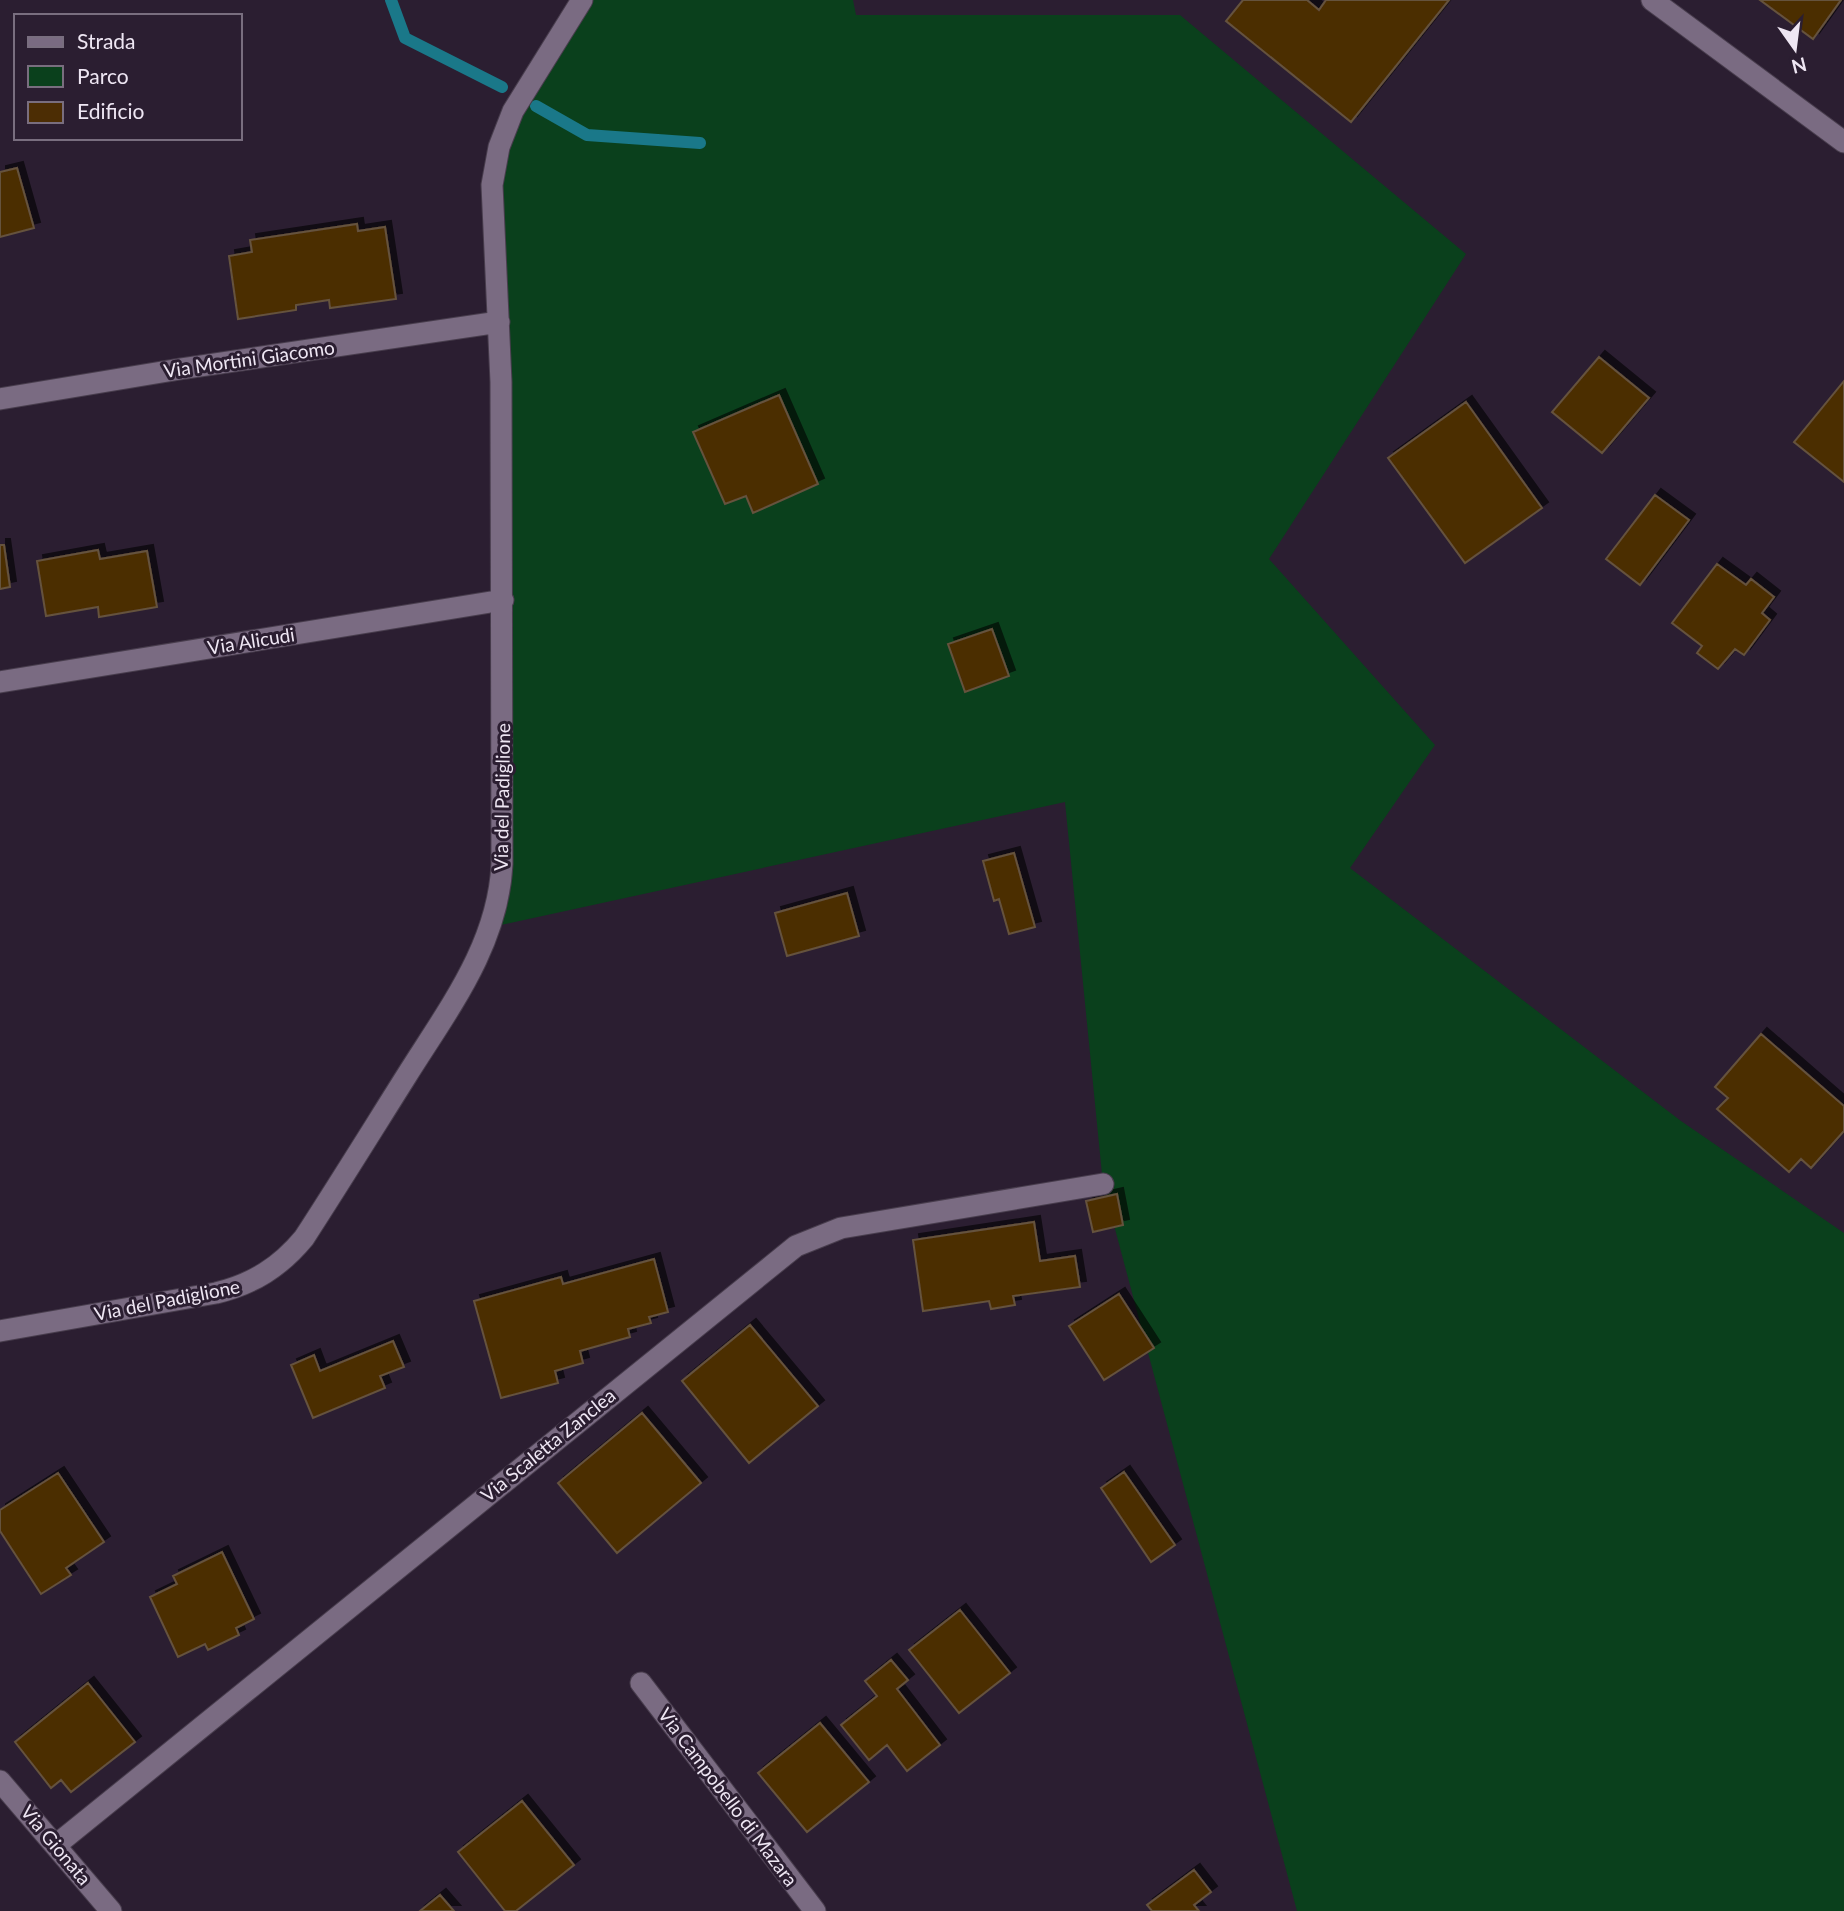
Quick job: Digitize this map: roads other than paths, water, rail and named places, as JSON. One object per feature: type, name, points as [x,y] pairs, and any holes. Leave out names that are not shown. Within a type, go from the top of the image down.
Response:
[{"type":"street","name":"Via del Padiglione","points":[[0,1331],[233,1289],[268,1273],[304,1238],[468,976],[492,927],[500,895],[502,864],[503,600],[499,322],[492,201],[499,147],[523,93],[582,0]]},
{"type":"street","points":[[1652,0],[1844,142]]},
{"type":"street","name":"Via Mortini Giacomo","points":[[0,399],[180,369],[499,322]]},
{"type":"street","name":"Via Alicudi","points":[[0,682],[503,600]]},
{"type":"street","name":"Via Scaletta Zanclea","points":[[56,1845],[796,1246],[841,1228],[1103,1184]]},
{"type":"street","name":"Via Campobello di Mazara","points":[[641,1683],[815,1911]]},
{"type":"street","name":"Via Gionata","points":[[0,1780],[111,1911]]},
{"type":"waterway","points":[[391,0],[405,38],[502,87]]},
{"type":"waterway","points":[[536,106],[587,135],[700,143]]}]
